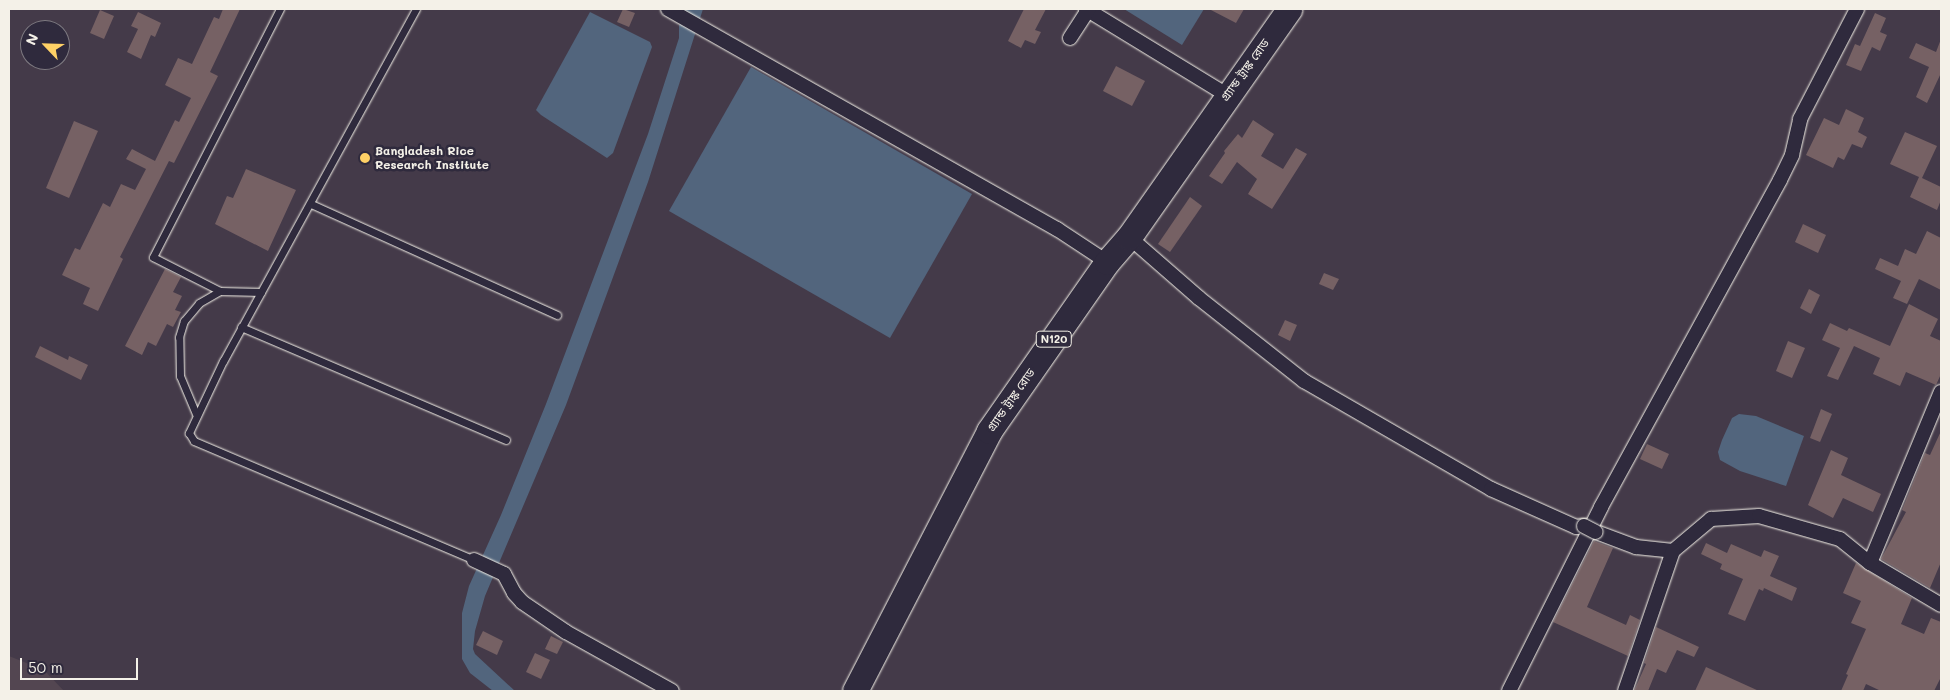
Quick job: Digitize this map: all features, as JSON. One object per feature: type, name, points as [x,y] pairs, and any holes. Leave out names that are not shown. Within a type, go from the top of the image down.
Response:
[{"type":"highway","name":"গ্র্যান্ড ট্রাঙ্ক রোড","points":[[855,691],[989,431],[1108,262],[1130,237],[1227,96],[1290,9]]},
{"type":"street","points":[[1070,38],[1088,9],[1227,96]]},
{"type":"street","points":[[1509,691],[1601,507],[1780,180],[1792,155],[1800,119],[1857,9]]},
{"type":"street","points":[[671,10],[1057,229],[1108,262]]},
{"type":"street","points":[[1130,237],[1199,298],[1304,381],[1491,489],[1576,527],[1590,529],[1636,547],[1673,551]]},
{"type":"street","points":[[1870,563],[1936,417],[1941,392]]},
{"type":"street","points":[[1625,691],[1673,551],[1711,519],[1759,516],[1840,539],[1870,563],[1941,605]]},
{"type":"street","points":[[474,560],[504,574],[514,593],[522,602],[566,632],[672,691]]},
{"type":"lane","points":[[262,292],[220,292],[153,257],[280,9]]},
{"type":"lane","points":[[416,9],[242,328],[196,414],[189,433],[194,441],[474,560]]},
{"type":"lane","points":[[311,204],[557,315]]},
{"type":"lane","points":[[196,414],[180,376],[179,337],[191,312],[199,303],[220,292]]},
{"type":"lane","points":[[242,328],[506,440]]},
{"type":"shaded area","points":[[9,656],[44,670],[64,691],[9,691]]},
{"type":"water","points":[[684,9],[703,9],[648,182],[566,405],[485,596],[475,631],[473,649],[475,654],[515,691],[493,691],[470,673],[462,659],[462,613],[469,586],[501,515],[546,404],[648,134],[679,38],[679,26]]},
{"type":"water","points":[[1124,9],[1204,9],[1182,45]]},
{"type":"water","points":[[590,12],[650,42],[652,47],[613,153],[607,158],[536,110]]},
{"type":"water","points":[[751,67],[972,194],[890,338],[669,211]]},
{"type":"water","points":[[1739,414],[1756,416],[1804,436],[1786,486],[1740,471],[1720,460],[1718,452],[1722,440],[1732,418]]},
{"type":"building","points":[[223,9],[240,9],[210,72],[218,76],[174,163],[169,161],[120,257],[123,259],[98,311],[83,304],[90,288],[62,275],[75,248],[80,250],[103,203],[110,207],[121,184],[135,190],[146,169],[126,159],[132,149],[155,161],[175,120],[179,122],[191,98],[165,85],[178,58],[192,64],[214,17],[219,19]]},
{"type":"building","points":[[623,9],[635,13],[629,27],[617,22]]},
{"type":"building","points":[[1024,9],[1046,9],[1035,30],[1041,32],[1035,44],[1025,40],[1021,48],[1008,41]]},
{"type":"building","points":[[1209,9],[1244,9],[1236,23]]},
{"type":"building","points":[[100,10],[114,16],[104,39],[90,33]]},
{"type":"building","points":[[138,12],[161,23],[155,37],[151,35],[141,59],[127,52],[138,29],[131,26]]},
{"type":"building","points":[[1875,13],[1886,18],[1880,32],[1887,35],[1880,51],[1872,47],[1861,71],[1846,65],[1855,44],[1860,46]]},
{"type":"building","points":[[1941,39],[1941,73],[1927,103],[1916,97],[1929,67],[1909,58],[1916,43],[1936,52]]},
{"type":"building","points":[[1116,66],[1145,81],[1132,106],[1103,91]]},
{"type":"building","points":[[1846,109],[1864,118],[1858,132],[1867,137],[1862,148],[1852,144],[1844,160],[1838,157],[1833,168],[1806,155],[1824,118],[1839,125]]},
{"type":"building","points":[[1253,120],[1274,134],[1261,156],[1283,169],[1296,148],[1307,154],[1272,209],[1248,194],[1257,179],[1237,162],[1222,184],[1209,176],[1225,153],[1224,151],[1238,134],[1242,138]]},
{"type":"building","points":[[74,121],[98,131],[69,198],[46,188]]},
{"type":"building","points":[[1905,132],[1937,146],[1922,178],[1941,187],[1941,200],[1937,210],[1910,197],[1919,177],[1890,164]]},
{"type":"building","points":[[246,169],[296,190],[268,251],[215,224],[227,196],[233,198]]},
{"type":"building","points":[[1190,197],[1202,206],[1170,252],[1158,244]]},
{"type":"building","points":[[1803,224],[1826,235],[1818,253],[1795,242]]},
{"type":"building","points":[[1927,231],[1941,238],[1941,290],[1919,279],[1907,304],[1893,298],[1901,281],[1875,269],[1880,258],[1898,266],[1905,249],[1916,254]]},
{"type":"building","points":[[165,269],[181,277],[173,292],[182,296],[175,310],[181,312],[173,327],[167,324],[156,346],[148,342],[142,355],[125,346]]},
{"type":"building","points":[[1324,273],[1339,279],[1333,290],[1319,284]]},
{"type":"building","points":[[1809,289],[1820,295],[1811,314],[1800,308]]},
{"type":"building","points":[[1909,304],[1938,319],[1930,336],[1941,341],[1941,374],[1936,385],[1906,372],[1900,386],[1873,374],[1880,358],[1854,346],[1838,380],[1827,376],[1840,348],[1822,340],[1830,323],[1847,331],[1849,328],[1890,346]]},
{"type":"building","points":[[1285,320],[1297,325],[1290,341],[1278,335]]},
{"type":"building","points":[[1788,341],[1805,348],[1792,378],[1776,371]]},
{"type":"building","points":[[40,346],[68,360],[69,356],[88,365],[81,380],[35,357]]},
{"type":"building","points":[[1821,409],[1832,414],[1820,442],[1810,438]]},
{"type":"building","points":[[1941,431],[1941,562],[1930,588],[1881,559],[1906,512],[1902,510],[1925,453],[1930,455]]},
{"type":"building","points":[[1647,444],[1669,454],[1662,469],[1640,459]]},
{"type":"building","points":[[1831,450],[1848,458],[1841,475],[1881,494],[1873,512],[1843,498],[1833,518],[1808,505]]},
{"type":"building","points":[[1594,541],[1613,548],[1587,607],[1626,625],[1630,615],[1640,620],[1628,656],[1553,622]]},
{"type":"building","points":[[1706,543],[1727,553],[1731,544],[1761,557],[1764,550],[1779,556],[1770,576],[1797,588],[1792,601],[1764,588],[1763,591],[1759,589],[1745,621],[1728,614],[1743,579],[1720,569],[1722,564],[1701,554]]},
{"type":"building","points":[[1856,563],[1912,598],[1901,624],[1924,634],[1931,618],[1941,622],[1941,677],[1934,691],[1881,691],[1866,684],[1863,691],[1841,691],[1848,675],[1846,674],[1866,629],[1851,623],[1861,601],[1843,593]]},
{"type":"building","points":[[1656,627],[1699,647],[1694,657],[1677,650],[1666,673],[1657,669],[1648,691],[1634,691],[1646,664],[1644,663]]},
{"type":"building","points":[[483,631],[503,641],[497,655],[476,645]]},
{"type":"building","points":[[551,636],[563,642],[557,654],[545,649]]},
{"type":"building","points":[[535,653],[550,660],[541,679],[526,672]]},
{"type":"building","points":[[1706,667],[1759,691],[1695,691]]},
{"type":"place","name":"Bangladesh Rice Research Institute","points":[[365,158]]}]
